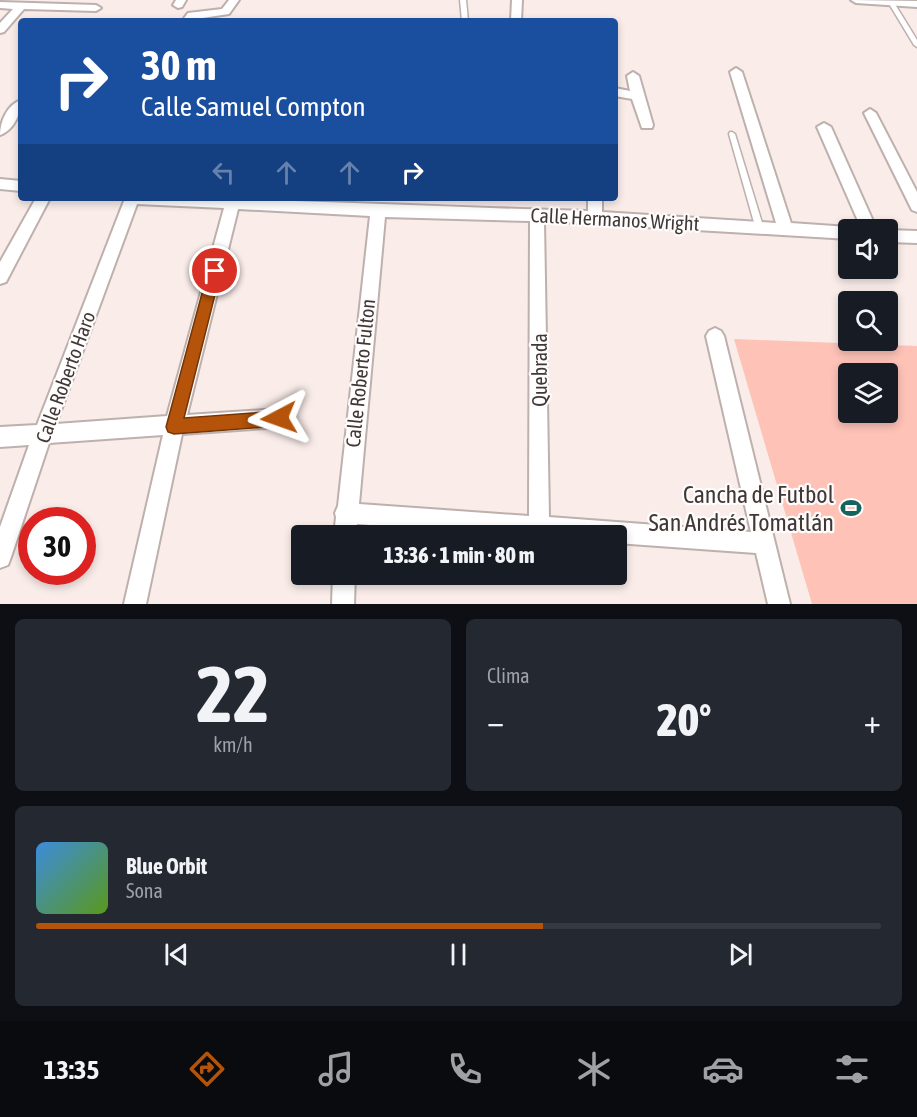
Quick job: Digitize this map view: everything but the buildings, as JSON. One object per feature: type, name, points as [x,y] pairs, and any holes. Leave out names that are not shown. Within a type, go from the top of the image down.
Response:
[{"type":"street","points":[[188,18],[198,14],[225,12],[234,0]]},
{"type":"street","points":[[516,18],[517,0]]},
{"type":"street","points":[[856,0],[917,4]]},
{"type":"street","points":[[0,5],[98,4]]},
{"type":"street","points":[[87,18],[98,4]]},
{"type":"street","points":[[0,30],[22,5]]},
{"type":"street","points":[[736,72],[786,228]]},
{"type":"street","points":[[633,76],[647,125]]},
{"type":"street","points":[[618,93],[637,96]]},
{"type":"street","points":[[0,131],[18,108]]},
{"type":"street","points":[[870,113],[917,206]]},
{"type":"street","points":[[824,127],[865,219]]},
{"type":"street","points":[[0,183],[18,186]]},
{"type":"street","points":[[0,277],[40,201]]},
{"type":"street","name":"Calle Roberto Haro","points":[[0,557],[129,201]]},
{"type":"street","name":"Calle Hermanos Wright","points":[[181,201],[378,212],[595,217],[838,232]]},
{"type":"street","points":[[595,201],[595,217]]},
{"type":"street","points":[[135,604],[174,427],[232,204]]},
{"type":"street","name":"Calle Roberto Fulton","points":[[345,525],[378,212]]},
{"type":"street","name":"Quebrada","points":[[537,216],[539,525]]},
{"type":"street","points":[[898,236],[917,237]]},
{"type":"street","points":[[715,336],[779,604]]},
{"type":"street","points":[[0,437],[42,436],[279,418]]},
{"type":"street","points":[[345,513],[539,525]]},
{"type":"street","points":[[627,532],[763,543]]},
{"type":"street","points":[[343,604],[344,585]]},
{"type":"lane","points":[[463,0],[465,18]]},
{"type":"lane","points":[[897,1],[917,45]]},
{"type":"lane","points":[[732,134],[759,226]]},
{"type":"shaded area","name":"Cancha de Futbol San Andrés Tomatlán","points":[[734,339],[838,343],[838,351],[898,351],[898,345],[917,346],[917,604],[812,604]]},
{"type":"place","name":"Cancha de Futbol San Andrés Tomatlán","points":[[851,508]]},
{"type":"route","points":[[215,271],[174,427],[279,418]]}]
